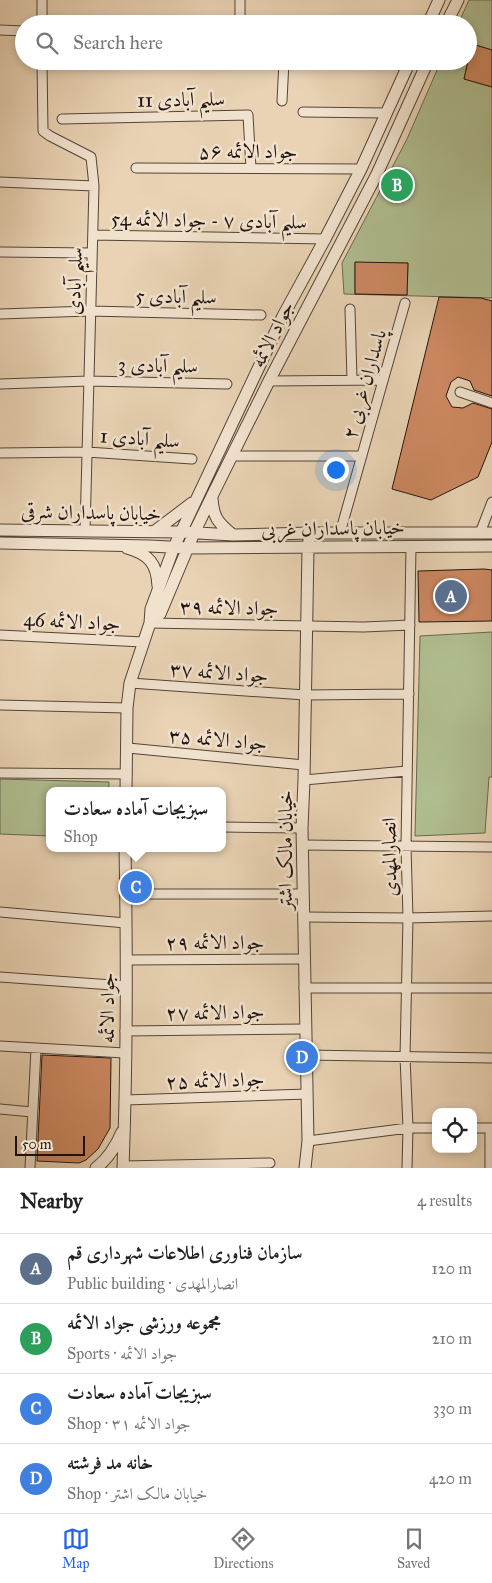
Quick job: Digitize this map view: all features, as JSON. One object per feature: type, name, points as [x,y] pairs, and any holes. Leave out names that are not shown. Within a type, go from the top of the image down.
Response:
[{"type":"street","points":[[42,0],[42,15]]},
{"type":"street","points":[[240,0],[240,15]]},
{"type":"street","points":[[432,15],[439,0]]},
{"type":"street","points":[[450,15],[458,0]]},
{"type":"street","points":[[0,30],[15,31]]},
{"type":"street","name":"سلیم آبادی","points":[[42,70],[43,131],[91,158],[94,186],[85,531]]},
{"type":"street","points":[[282,101],[284,70]]},
{"type":"street","name":"جواد الائمه","points":[[126,787],[127,708],[130,683],[150,623],[151,609],[174,547],[283,316],[361,169],[406,70]]},
{"type":"street","name":"جواد الائمه","points":[[150,623],[160,614],[194,533],[269,381],[377,174],[424,70]]},
{"type":"street","points":[[303,112],[386,113]]},
{"type":"street","name":"سلیم آبادی 11","points":[[62,119],[248,115],[251,168]]},
{"type":"street","name":"جواد الائمه ۵۶","points":[[136,168],[361,169]]},
{"type":"street","points":[[0,182],[94,186]]},
{"type":"street","name":"سلیم آبادی ۷ - جواد الائمه 54","points":[[92,235],[325,239]]},
{"type":"street","points":[[0,252],[92,253]]},
{"type":"street","name":"پاسداران غربی ۲","points":[[340,533],[405,303]]},
{"type":"street","points":[[350,309],[352,380]]},
{"type":"street","name":"سلیم آبادی 5","points":[[0,314],[90,311],[261,316]]},
{"type":"street","points":[[269,381],[384,380]]},
{"type":"street","name":"سلیم آبادی 3","points":[[0,384],[88,381],[227,384]]},
{"type":"street","points":[[460,392],[492,403]]},
{"type":"street","name":"سلیم آبادی 1","points":[[0,453],[86,452],[192,459]]},
{"type":"street","points":[[233,456],[362,456]]},
{"type":"street","points":[[212,496],[215,517],[221,526],[234,535]]},
{"type":"street","points":[[155,532],[197,498]]},
{"type":"street","points":[[480,533],[492,502]]},
{"type":"street","name":"خیابان پاسداران شرقی","points":[[0,530],[181,532]]},
{"type":"street","name":"خیابان پاسداران غربی","points":[[181,532],[234,535],[310,533],[492,534]]},
{"type":"street","name":"خیابان مالک اشتر","points":[[305,1168],[308,1141],[302,828],[308,548],[310,533]]},
{"type":"street","name":"خیابان پاسداران شرقی","points":[[0,544],[174,547]]},
{"type":"street","points":[[118,545],[132,549],[151,561],[157,572],[158,592]]},
{"type":"street","name":"انصارالمهدی","points":[[407,1168],[408,1128],[405,1057],[408,918],[406,847],[412,546]]},
{"type":"street","name":"خیابان پاسداران غربی","points":[[174,547],[492,546]]},
{"type":"street","name":"جواد الائمه ۳۹","points":[[150,623],[364,627],[410,625]]},
{"type":"street","name":"جواد الائمه 46","points":[[0,635],[143,642]]},
{"type":"street","name":"جواد الائمه ۳۷","points":[[130,683],[305,695],[409,694]]},
{"type":"street","points":[[0,705],[127,708]]},
{"type":"street","name":"جواد الائمه ۳۵","points":[[128,748],[304,764]]},
{"type":"street","points":[[304,780],[407,770]]},
{"type":"street","points":[[0,773],[127,774]]},
{"type":"street","points":[[226,826],[302,828]]},
{"type":"street","points":[[302,846],[488,847]]},
{"type":"street","name":"جواد الائمه","points":[[123,1167],[126,986],[125,852]]},
{"type":"street","points":[[126,894],[303,894]]},
{"type":"street","points":[[0,912],[126,923]]},
{"type":"street","points":[[304,917],[408,918],[492,916]]},
{"type":"street","name":"جواد الائمه ۲۹","points":[[126,960],[304,959]]},
{"type":"street","points":[[0,977],[126,986]]},
{"type":"street","points":[[304,988],[492,988]]},
{"type":"street","name":"جواد الائمه ۲۷","points":[[125,1031],[305,1029]]},
{"type":"street","points":[[0,1046],[125,1053]]},
{"type":"street","points":[[30,1168],[36,1049]]},
{"type":"street","points":[[306,1055],[492,1058]]},
{"type":"street","name":"جواد الائمه ۲۵","points":[[125,1100],[307,1094]]},
{"type":"street","points":[[0,1109],[32,1112]]},
{"type":"street","points":[[96,1168],[115,1147],[124,1126]]},
{"type":"street","points":[[308,1141],[408,1128],[432,1128]]},
{"type":"street","points":[[477,1128],[491,1128],[490,1168]]},
{"type":"street","points":[[123,1167],[270,1163]]},
{"type":"green space","points":[[469,0],[492,0],[492,50],[477,46],[477,15],[462,15]]},
{"type":"green space","points":[[437,70],[466,70],[464,79],[492,87],[492,298],[344,294],[342,263],[407,139]],"holes":[[[355,263],[408,263],[407,295],[355,294]]]},
{"type":"green space","points":[[492,632],[492,777],[489,777],[485,833],[415,836],[420,636]]},
{"type":"green space","points":[[0,779],[109,782],[109,787],[46,787],[46,836],[0,834]]},
{"type":"building","points":[[477,46],[492,50],[492,87],[464,79],[466,70],[477,70]]},
{"type":"building","points":[[355,262],[408,263],[407,295],[355,294]]},
{"type":"building","points":[[439,297],[481,298],[492,301],[492,396],[474,390],[470,381],[458,377],[451,382],[446,396],[452,407],[463,408],[473,403],[492,409],[492,442],[478,477],[431,500],[392,489]]},
{"type":"building","points":[[492,570],[492,621],[419,622],[418,571]]},
{"type":"building","points":[[42,1055],[111,1058],[110,1128],[98,1149],[86,1160],[79,1163],[37,1161]]},
{"type":"place","name":"مجموعه ورزشی جواد الائمه","points":[[397,185]]},
{"type":"place","name":"سازمان فناوری اطلاعات شهرداری قم","points":[[451,596]]},
{"type":"place","name":"سبزیجات آماده سعادت","points":[[136,887]]},
{"type":"place","name":"خانه مد فرشته","points":[[302,1057]]}]
